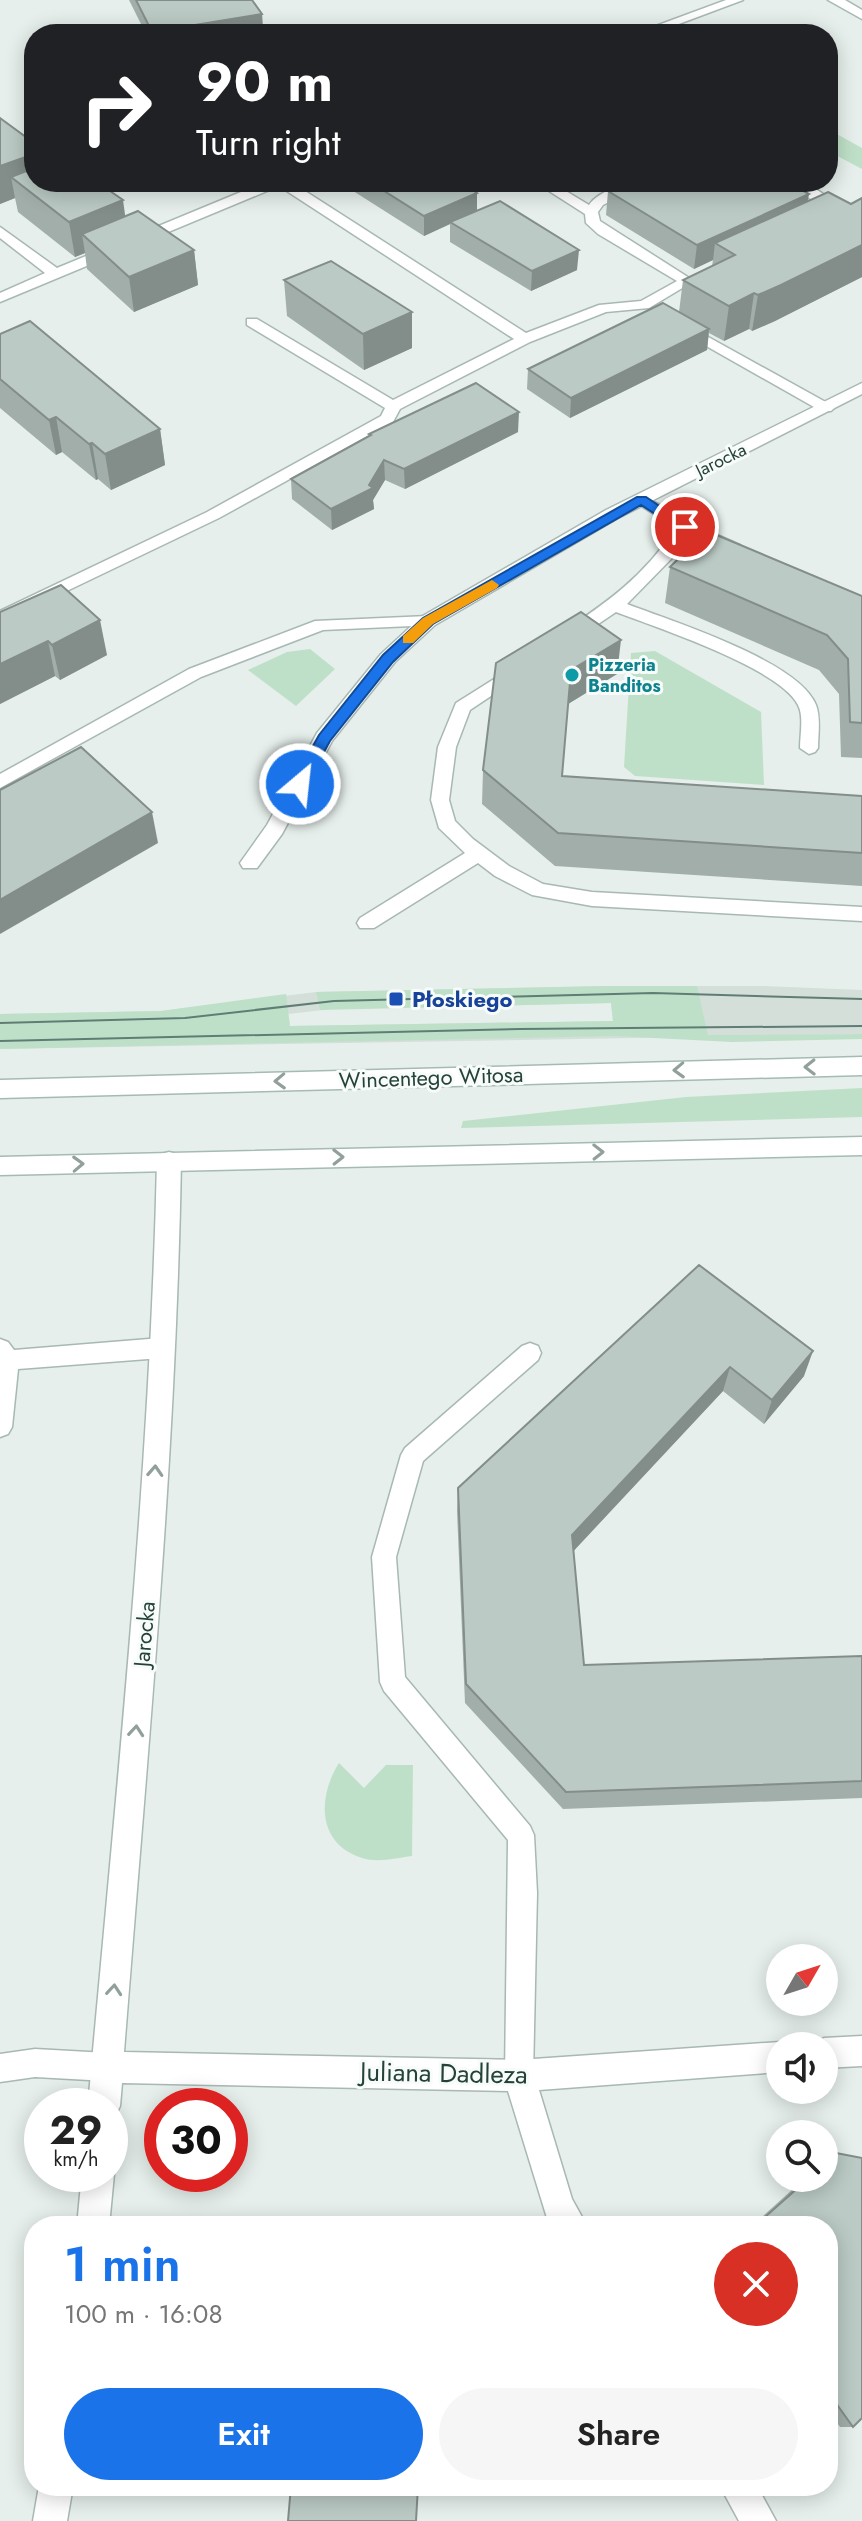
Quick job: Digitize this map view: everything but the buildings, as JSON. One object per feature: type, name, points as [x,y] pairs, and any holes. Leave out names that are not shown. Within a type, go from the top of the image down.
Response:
[{"type":"street","points":[[835,0],[862,15]]},
{"type":"street","name":"Jarocka","points":[[250,863],[275,829],[324,738],[388,658],[428,621],[641,499],[862,388]]},
{"type":"street","points":[[833,404],[862,410]]},
{"type":"street","name":"Wincentego Witosa","points":[[0,1089],[862,1066]]},
{"type":"street","points":[[0,1166],[862,1146]]},
{"type":"street","name":"Jarocka","points":[[105,2088],[149,1568],[169,1161]]},
{"type":"street","points":[[838,2052],[862,2051]]},
{"type":"street","name":"Juliana Dadleza","points":[[107,2067],[519,2076],[766,2058]]},
{"type":"street","points":[[519,2076],[558,2207],[564,2216]]},
{"type":"street","points":[[94,2216],[96,2192]]},
{"type":"street","points":[[50,2521],[54,2496]]},
{"type":"street","points":[[743,2496],[759,2521]]},
{"type":"lane","points":[[669,24],[737,0]]},
{"type":"lane","points":[[0,298],[255,192]]},
{"type":"lane","points":[[295,192],[525,339]]},
{"type":"lane","points":[[558,192],[591,212]]},
{"type":"lane","points":[[620,192],[598,202],[591,212],[593,223],[694,278],[656,312]]},
{"type":"lane","points":[[811,192],[829,206],[828,215],[812,224]]},
{"type":"lane","points":[[0,231],[55,274]]},
{"type":"lane","points":[[0,618],[213,515],[388,419],[393,406],[525,339],[604,308],[656,312],[833,404]]},
{"type":"lane","points":[[252,322],[393,406]]},
{"type":"lane","points":[[641,499],[685,527],[743,549]]},
{"type":"lane","points":[[685,527],[668,552],[625,598],[462,707],[447,747],[440,800],[446,823],[478,854],[539,890],[592,899],[862,914]]},
{"type":"lane","points":[[614,605],[748,659],[778,675],[799,693],[807,705],[809,748]]},
{"type":"lane","points":[[0,782],[195,673],[321,625],[428,621]]},
{"type":"lane","points":[[367,923],[478,854]]},
{"type":"lane","points":[[0,1427],[4,1354],[161,1348]]},
{"type":"lane","points":[[519,2076],[523,1893],[521,1835],[393,1682],[384,1557],[413,1455],[530,1353]]},
{"type":"lane","points":[[0,2068],[35,2063],[107,2067]]},
{"type":"shaded area","points":[[610,986],[763,986],[862,990],[862,1034],[0,1049],[0,1014],[161,1011],[316,992]],"holes":[[[611,1003],[613,1021],[290,1026],[288,1014],[332,1009]]]},
{"type":"green space","points":[[838,135],[862,148],[862,169],[838,156]]},
{"type":"green space","points":[[310,649],[335,669],[296,706],[248,670],[287,652]]},
{"type":"green space","points":[[655,651],[761,712],[764,785],[635,776],[624,767],[631,653]]},
{"type":"green space","points":[[697,986],[708,1035],[862,1034],[862,1039],[732,1042],[614,1036],[0,1049],[0,1014],[161,1011],[286,994],[290,1026],[613,1021],[611,1003],[320,1010],[316,992]]},
{"type":"green space","points":[[862,1088],[862,1117],[461,1128],[463,1121],[686,1097]]},
{"type":"green space","points":[[339,1763],[364,1788],[386,1765],[413,1765],[412,1856],[387,1860],[362,1858],[336,1841],[325,1817],[325,1804],[327,1790]]},
{"type":"tram line","points":[[0,1023],[185,1018],[334,1001],[653,993],[862,999]]},
{"type":"tram line","points":[[0,1041],[520,1029],[862,1026]]},
{"type":"slow traffic","points":[[408,639],[428,621],[492,585]]},
{"type":"place","name":"Pizzeria Banditos","points":[[572,675]]},
{"type":"place","name":"Płoskiego","points":[[396,999]]},
{"type":"route","points":[[300,784],[324,738],[388,658],[428,621],[641,499],[685,527]]}]
